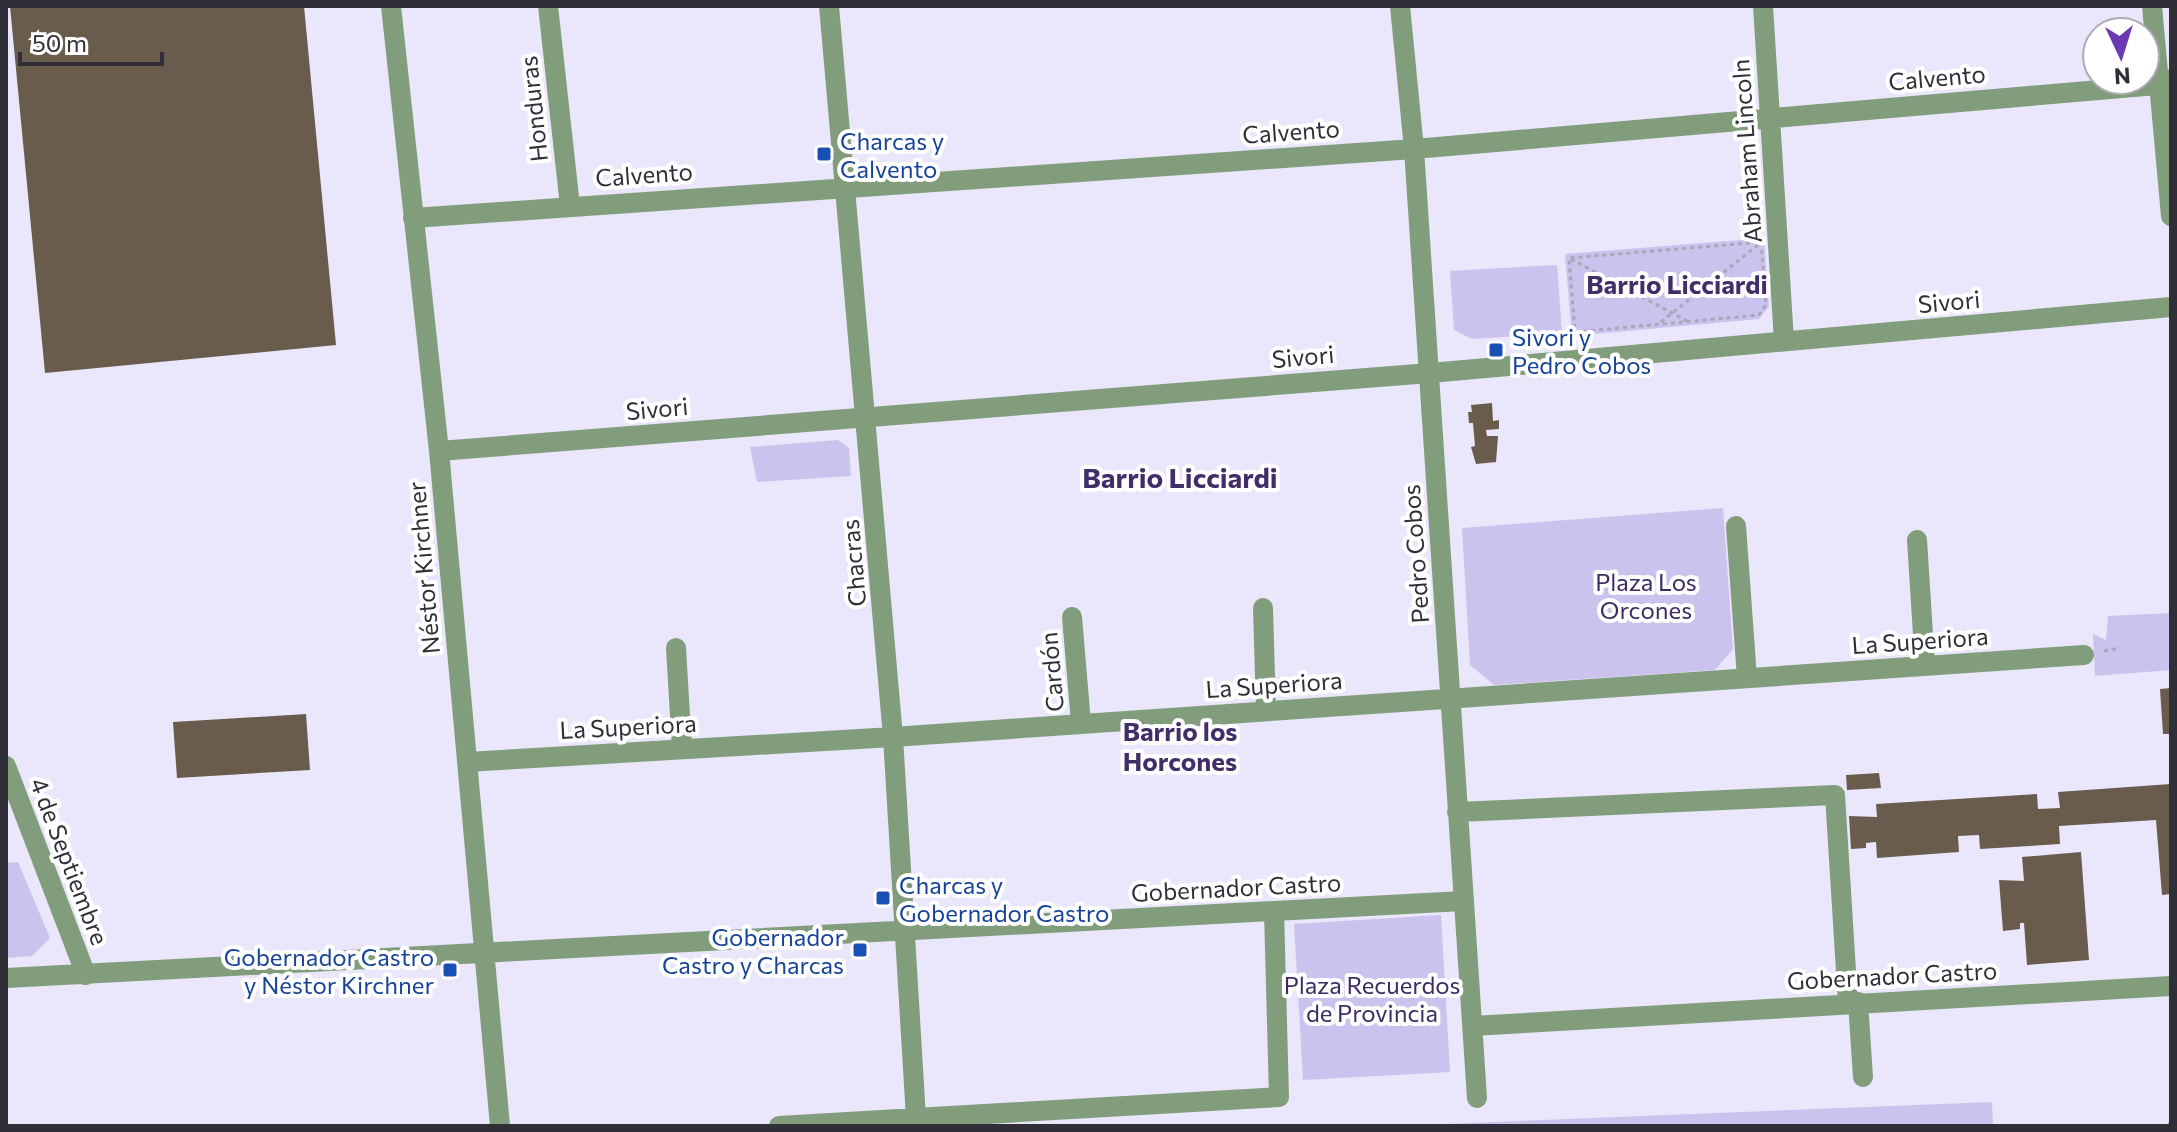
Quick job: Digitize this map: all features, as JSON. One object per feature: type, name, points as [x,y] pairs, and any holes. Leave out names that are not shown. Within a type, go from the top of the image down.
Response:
[{"type":"street","name":"Néstor Kirchner","points":[[391,6],[439,451],[500,1126]]},
{"type":"street","name":"Honduras","points":[[548,6],[570,206]]},
{"type":"street","name":"Chacras","points":[[829,6],[893,737],[916,1118]]},
{"type":"street","name":"Pedro Cobos","points":[[1400,6],[1430,373],[1477,1098]]},
{"type":"street","name":"Abraham Lincoln","points":[[1763,6],[1784,341]]},
{"type":"street","points":[[2152,6],[2164,82],[2171,216]]},
{"type":"street","name":"Calvento","points":[[413,218],[1414,149],[2164,82]]},
{"type":"street","name":"Sivori","points":[[439,451],[1430,373],[2171,307]]},
{"type":"street","points":[[1736,526],[1747,678]]},
{"type":"street","points":[[1917,540],[1925,666]]},
{"type":"street","points":[[1263,608],[1266,710]]},
{"type":"street","name":"Cardón","points":[[1072,617],[1081,723]]},
{"type":"street","points":[[676,648],[682,749]]},
{"type":"street","name":"La Superiora","points":[[467,762],[893,737],[2084,655]]},
{"type":"street","name":"4 de Septiembre","points":[[6,766],[86,975]]},
{"type":"street","points":[[1457,812],[1835,795],[1853,1002],[1863,1077]]},
{"type":"street","name":"Gobernador Castro","points":[[6,978],[1463,901]]},
{"type":"street","points":[[779,1126],[1279,1097],[1274,911]]},
{"type":"street","name":"Gobernador Castro","points":[[1472,1026],[2171,986]]},
{"type":"path","points":[[1569,258],[1761,242]]},
{"type":"path","points":[[1569,258],[1575,332],[1759,315],[1766,305],[1761,242]]},
{"type":"path","points":[[1658,324],[1761,242]]},
{"type":"path","points":[[1569,258],[1687,321]]},
{"type":"path","points":[[2169,1126],[2171,1118]]},
{"type":"green space","points":[[1764,238],[1769,306],[1759,319],[1572,336],[1565,254]]},
{"type":"green space","points":[[1557,265],[1562,333],[1472,339],[1454,330],[1450,271]]},
{"type":"green space","points":[[838,440],[849,448],[851,476],[757,482],[750,447]]},
{"type":"green space","name":"Plaza Los Orcones","points":[[1723,508],[1733,649],[1715,670],[1494,685],[1470,665],[1462,528]]},
{"type":"green space","points":[[2171,613],[2171,670],[2095,676],[2093,634],[2106,640],[2108,616]]},
{"type":"green space","points":[[18,862],[50,938],[32,956],[6,958],[6,863]]},
{"type":"green space","name":"Plaza Recuerdos de Provincia","points":[[1441,915],[1450,1072],[1303,1080],[1294,924]]},
{"type":"green space","points":[[1992,1102],[1993,1126],[1394,1126]]},
{"type":"building","points":[[10,6],[304,6],[336,345],[45,373]]},
{"type":"building","points":[[1492,403],[1493,421],[1499,420],[1499,429],[1486,430],[1487,436],[1498,436],[1496,462],[1476,464],[1471,447],[1475,446],[1473,423],[1469,423],[1468,412],[1472,412],[1471,405]]},
{"type":"building","points":[[2171,688],[2171,734],[2163,734],[2160,689]]},
{"type":"building","points":[[306,714],[310,770],[177,778],[173,722]]},
{"type":"building","points":[[1879,773],[1881,788],[1847,790],[1846,775]]},
{"type":"building","points":[[2171,784],[2171,894],[2162,895],[2156,820],[2059,826],[2060,844],[1980,849],[1979,835],[1958,836],[1959,852],[1877,858],[1876,842],[1866,843],[1866,848],[1851,849],[1849,816],[1877,817],[1876,804],[2037,794],[2038,809],[2060,808],[2058,792]]},
{"type":"building","points":[[2081,852],[2089,960],[2027,965],[2024,923],[2020,923],[2020,929],[2003,931],[1999,880],[2024,881],[2022,857]]},
{"type":"place","name":"Charcas y Calvento","points":[[824,154]]},
{"type":"place","name":"Sivori y Pedro Cobos","points":[[1496,350]]},
{"type":"place","name":"Charcas y Gobernador Castro","points":[[883,898]]},
{"type":"place","name":"Gobernador Castro y Charcas","points":[[860,950]]},
{"type":"place","name":"Gobernador Castro y Néstor Kirchner","points":[[450,970]]},
{"type":"district","name":"Barrio Licciardi","points":[[1677,283]]},
{"type":"district","name":"Barrio Licciardi","points":[[1180,477]]},
{"type":"district","name":"Barrio los Horcones","points":[[1180,745]]}]
